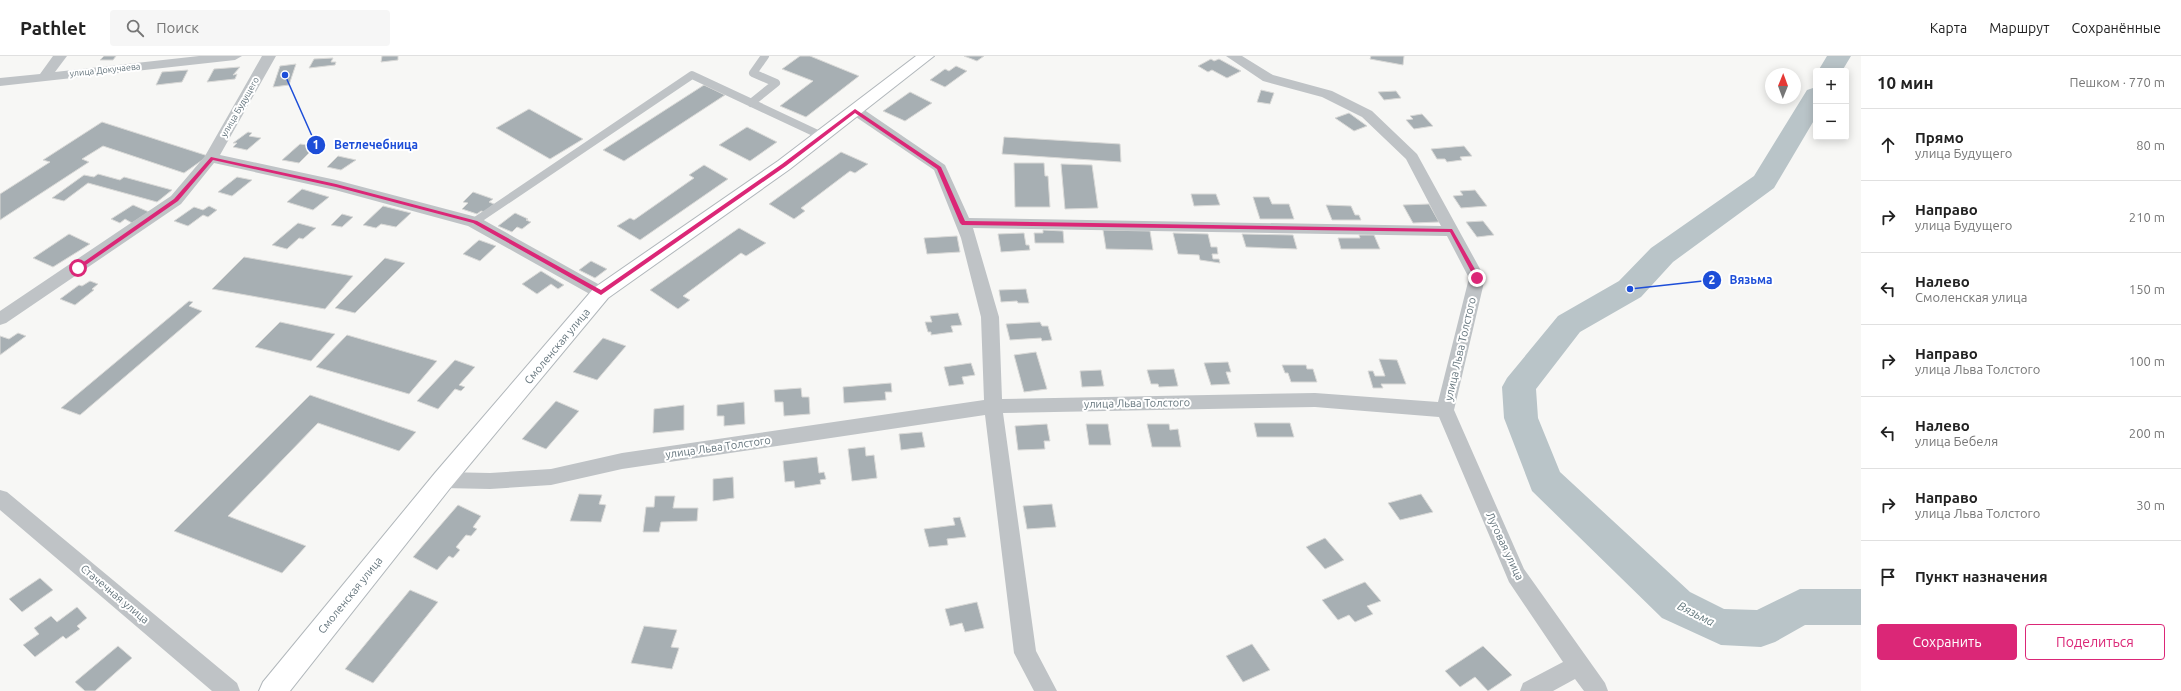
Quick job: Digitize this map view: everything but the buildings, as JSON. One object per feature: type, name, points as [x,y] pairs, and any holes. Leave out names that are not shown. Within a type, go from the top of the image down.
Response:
[{"type":"main road","name":"Смоленская улица","points":[[273,691],[443,480],[601,293],[784,165],[926,56]]},
{"type":"street","points":[[45,76],[60,56]]},
{"type":"street","name":"улица Докучаева","points":[[0,82],[235,56]]},
{"type":"street","name":"улица Будущего","points":[[0,319],[78,268],[176,200],[211,158],[269,56]]},
{"type":"street","name":"улица Льва Толстого","points":[[443,480],[490,480],[551,476],[622,461],[914,419],[993,406],[1315,400],[1445,410],[1477,278],[1412,157],[1367,114],[1327,94],[1268,78],[1233,56]]},
{"type":"street","points":[[855,110],[940,168],[969,238],[990,317],[993,406],[1025,653],[1046,691]]},
{"type":"street","points":[[211,158],[336,185],[474,222],[601,293]]},
{"type":"street","points":[[962,223],[1452,230]]},
{"type":"street","name":"Луговая улица","points":[[1445,410],[1516,575],[1597,691]]},
{"type":"street","name":"Стачечная улица","points":[[0,498],[229,691]]},
{"type":"street","points":[[1531,691],[1578,664]]},
{"type":"lane","points":[[751,103],[776,83],[753,73],[765,56]]},
{"type":"lane","points":[[474,222],[692,75],[822,136]]},
{"type":"waterway","name":"Вязьма","points":[[1832,68],[1839,56]]},
{"type":"waterway","name":"Вязьма","points":[[1813,100],[1764,182],[1662,255],[1630,289],[1569,324],[1519,387],[1521,418],[1545,481],[1676,605],[1721,627],[1761,629],[1800,607],[1861,607]]},
{"type":"place","name":"Ветлечебница","points":[[285,75]]},
{"type":"place","name":"Вязьма","points":[[1630,289]]},
{"type":"route","points":[[78,268],[176,200],[211,158],[336,185],[474,222],[601,293],[784,165],[855,110],[940,168],[962,223],[1452,230],[1477,278]]}]
